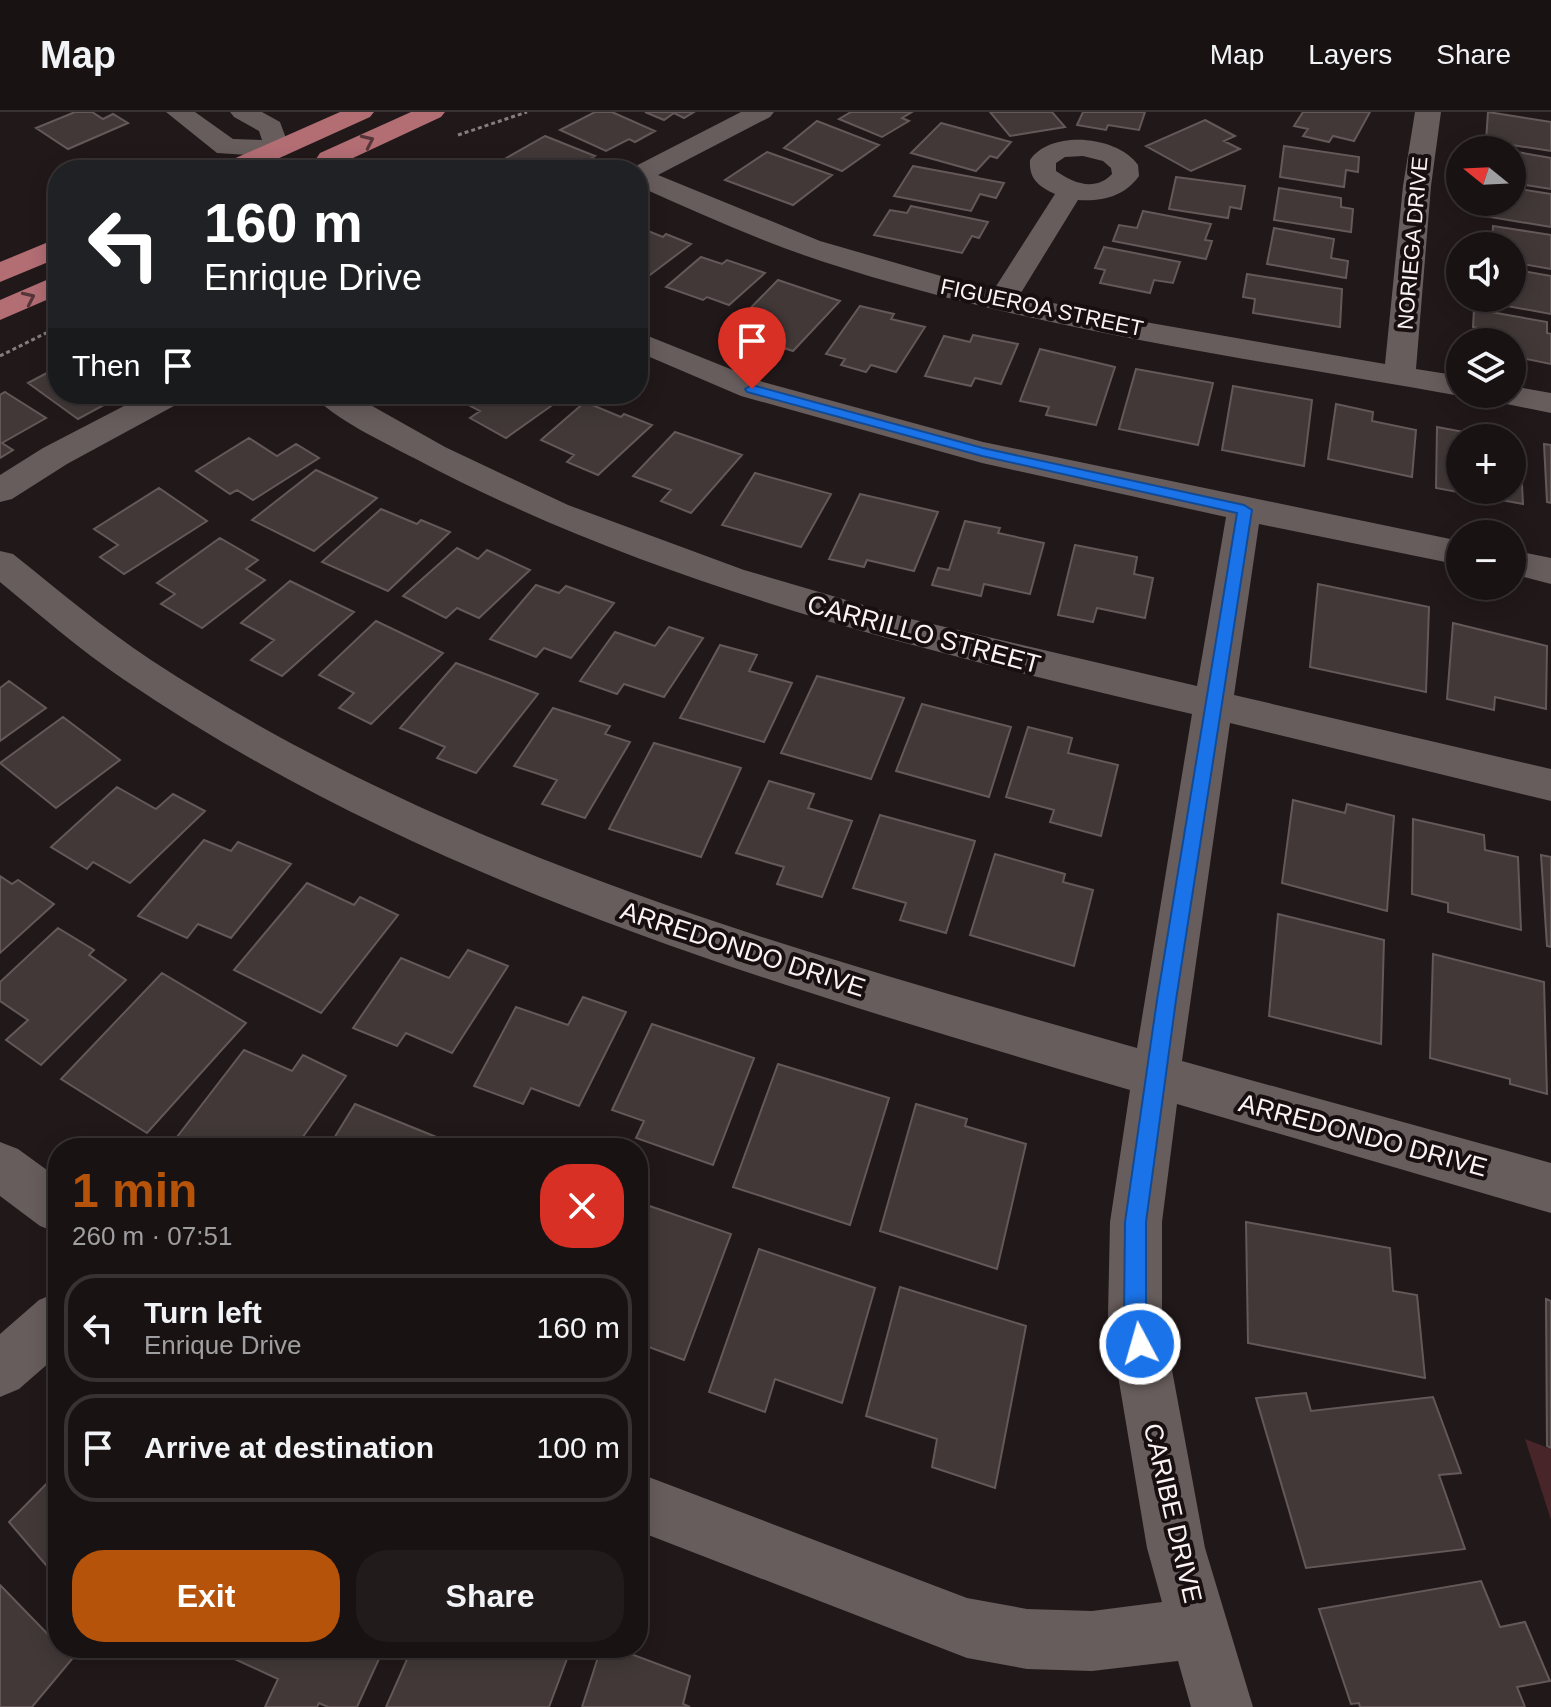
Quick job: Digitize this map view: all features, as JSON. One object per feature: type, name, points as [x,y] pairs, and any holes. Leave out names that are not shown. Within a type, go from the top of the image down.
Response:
[{"type":"main road","points":[[253,160],[361,112]]},
{"type":"main road","points":[[329,160],[432,112]]},
{"type":"main road","points":[[277,149],[295,160]]},
{"type":"main road","points":[[0,273],[48,251]]},
{"type":"main road","points":[[0,311],[48,289]]},
{"type":"street","points":[[179,112],[226,147],[277,149],[271,127],[243,112]]},
{"type":"street","points":[[648,171],[761,112]]},
{"type":"street","name":"NORIEGA DRIVE","points":[[1400,375],[1417,186],[1428,112]]},
{"type":"street","name":"FIGUEROA STREET","points":[[648,180],[773,235],[852,261],[1001,301],[1446,383]]},
{"type":"street","points":[[1001,301],[1071,190]]},
{"type":"street","points":[[648,345],[752,389],[1012,459],[1446,550]]},
{"type":"street","points":[[1526,398],[1551,403]]},
{"type":"street","points":[[0,491],[55,456],[153,404]]},
{"type":"street","name":"CARRILLO STREET","points":[[344,404],[366,419],[508,492],[656,555],[837,613],[926,637],[1551,785]]},
{"type":"street","name":"CARIBE DRIVE","points":[[1222,1707],[1176,1548],[1153,1431],[1135,1316],[1136,1222],[1244,510]]},
{"type":"street","name":"ARREDONDO DRIVE","points":[[0,563],[151,678],[344,789],[454,843],[570,891],[689,934],[1157,1078],[1551,1188]]},
{"type":"street","points":[[1526,565],[1551,571]]},
{"type":"street","points":[[0,1166],[48,1201]]},
{"type":"street","points":[[0,1370],[48,1328]]},
{"type":"street","points":[[648,1506],[967,1628],[1027,1639],[1092,1641],[1200,1628]]},
{"type":"path","points":[[0,356],[48,332]]},
{"type":"shaded area","points":[[1525,1439],[1551,1449],[1551,1520]]},
{"type":"building","points":[[75,112],[92,112],[103,119],[113,114],[128,123],[68,149],[36,128]]},
{"type":"building","points":[[595,112],[612,112],[655,131],[635,142],[629,139],[606,151],[560,130]]},
{"type":"building","points":[[645,112],[694,112],[684,118],[674,113],[664,120]]},
{"type":"building","points":[[851,112],[912,112],[902,118],[909,121],[882,137],[839,119]]},
{"type":"building","points":[[990,112],[1052,112],[1065,127],[1010,136]]},
{"type":"building","points":[[1083,112],[1145,112],[1139,130],[1108,125],[1106,130],[1077,125]]},
{"type":"building","points":[[1303,112],[1370,112],[1354,141],[1333,136],[1329,142],[1303,136],[1308,129],[1294,126]]},
{"type":"building","points":[[1488,112],[1551,122],[1551,151],[1526,147],[1526,136],[1486,136]]},
{"type":"building","points":[[1205,120],[1235,136],[1224,141],[1240,149],[1191,171],[1146,146]]},
{"type":"building","points":[[817,121],[879,145],[842,171],[784,148]]},
{"type":"building","points":[[941,123],[1011,142],[997,158],[990,156],[976,171],[911,153]]},
{"type":"building","points":[[545,136],[595,156],[588,160],[503,160]]},
{"type":"building","points":[[1284,146],[1359,157],[1358,172],[1346,170],[1344,187],[1280,177]]},
{"type":"building","points":[[767,152],[832,175],[793,205],[725,180]]},
{"type":"building","points":[[1526,154],[1551,158],[1551,189],[1526,185]]},
{"type":"building","points":[[913,166],[1004,183],[996,198],[980,194],[971,211],[894,196]]},
{"type":"building","points":[[1176,177],[1245,186],[1241,209],[1230,207],[1228,218],[1169,209]]},
{"type":"building","points":[[1279,188],[1341,198],[1341,207],[1353,209],[1351,232],[1274,220]]},
{"type":"building","points":[[1526,190],[1551,194],[1551,227],[1484,216],[1526,216]]},
{"type":"building","points":[[911,206],[988,222],[979,238],[972,236],[962,253],[874,235],[890,210],[907,213]]},
{"type":"building","points":[[1143,211],[1211,224],[1205,240],[1212,241],[1206,259],[1113,241],[1119,225],[1137,228]]},
{"type":"building","points":[[1493,226],[1551,235],[1551,269],[1526,265],[1526,232],[1493,232]]},
{"type":"building","points":[[1274,228],[1334,239],[1331,258],[1348,261],[1346,278],[1267,264]]},
{"type":"building","points":[[648,231],[691,244],[648,276]]},
{"type":"building","points":[[1104,247],[1180,262],[1173,283],[1154,280],[1150,293],[1100,283],[1105,270],[1095,268]]},
{"type":"building","points":[[701,257],[722,264],[727,260],[765,273],[729,305],[666,287]]},
{"type":"building","points":[[1526,272],[1551,276],[1551,314],[1526,309]]},
{"type":"building","points":[[1247,274],[1342,289],[1340,327],[1253,313],[1255,299],[1243,297]]},
{"type":"building","points":[[778,280],[840,301],[793,351],[729,330]]},
{"type":"building","points":[[860,306],[894,314],[891,319],[925,327],[896,372],[871,365],[866,372],[841,365],[845,359],[826,354]]},
{"type":"building","points":[[1474,312],[1547,322],[1547,333],[1551,334],[1551,364],[1526,359],[1526,328],[1473,327]]},
{"type":"building","points":[[973,335],[1018,344],[1001,384],[975,378],[971,386],[925,376],[944,336],[970,342]]},
{"type":"building","points":[[1040,349],[1115,367],[1096,425],[1046,415],[1049,407],[1020,401]]},
{"type":"building","points":[[1136,369],[1213,383],[1198,445],[1119,429]]},
{"type":"building","points":[[48,372],[48,397],[28,383]]},
{"type":"building","points":[[1233,386],[1312,400],[1304,466],[1222,450]]},
{"type":"building","points":[[5,392],[46,418],[2,443],[13,450],[0,458],[0,395]]},
{"type":"building","points":[[57,404],[106,404],[78,419]]},
{"type":"building","points":[[467,404],[554,404],[506,438],[470,418],[480,411]]},
{"type":"building","points":[[583,404],[621,417],[624,414],[652,425],[598,475],[567,462],[574,455],[541,440]]},
{"type":"building","points":[[1336,404],[1373,412],[1372,421],[1416,430],[1412,477],[1328,459]]},
{"type":"building","points":[[1437,427],[1446,429],[1446,490],[1436,488]]},
{"type":"building","points":[[675,432],[742,455],[691,513],[661,501],[671,490],[633,476]]},
{"type":"building","points":[[249,438],[277,456],[296,444],[319,458],[253,500],[237,490],[230,494],[196,471]]},
{"type":"building","points":[[1544,444],[1551,445],[1551,503],[1547,502]]},
{"type":"building","points":[[316,470],[377,498],[314,551],[252,520]]},
{"type":"building","points":[[755,473],[831,494],[801,547],[722,525]]},
{"type":"building","points":[[159,488],[207,521],[124,574],[100,557],[118,545],[94,529]]},
{"type":"building","points":[[860,494],[938,512],[914,571],[867,560],[864,567],[829,559]]},
{"type":"building","points":[[381,509],[417,524],[421,520],[450,532],[388,591],[322,562]]},
{"type":"building","points":[[965,521],[1000,528],[998,533],[1044,543],[1030,594],[984,584],[981,596],[932,585],[938,568],[949,570]]},
{"type":"building","points":[[220,538],[258,560],[246,569],[265,580],[202,628],[161,604],[175,594],[157,583]]},
{"type":"building","points":[[1075,545],[1137,557],[1134,574],[1153,578],[1145,618],[1097,608],[1093,622],[1058,615]]},
{"type":"building","points":[[457,548],[478,559],[487,550],[530,570],[479,618],[457,608],[446,618],[403,596]]},
{"type":"building","points":[[290,581],[354,612],[282,676],[251,660],[274,640],[241,623]]},
{"type":"building","points":[[1318,584],[1429,607],[1426,692],[1310,667]]},
{"type":"building","points":[[536,585],[559,593],[566,586],[614,603],[571,658],[544,648],[536,657],[490,639]]},
{"type":"building","points":[[376,621],[443,653],[371,724],[339,708],[354,693],[319,675]]},
{"type":"building","points":[[1453,623],[1547,646],[1546,709],[1495,697],[1494,710],[1447,699]]},
{"type":"building","points":[[669,627],[703,638],[664,697],[624,684],[617,694],[580,681],[615,632],[655,646]]},
{"type":"building","points":[[720,645],[757,655],[749,671],[792,683],[764,742],[680,718]]},
{"type":"building","points":[[456,663],[538,694],[476,773],[437,758],[445,747],[400,728]]},
{"type":"building","points":[[817,676],[904,698],[871,779],[781,753]]},
{"type":"building","points":[[9,681],[46,708],[0,741],[0,688]]},
{"type":"building","points":[[922,704],[1011,727],[989,797],[896,771]]},
{"type":"building","points":[[553,708],[610,726],[605,734],[630,742],[585,818],[542,804],[557,780],[514,766]]},
{"type":"building","points":[[63,717],[120,760],[56,808],[0,763]]},
{"type":"building","points":[[1028,727],[1072,738],[1068,753],[1118,765],[1101,836],[1050,822],[1054,810],[1006,797]]},
{"type":"building","points":[[654,743],[741,768],[701,857],[609,829]]},
{"type":"building","points":[[769,781],[814,794],[808,808],[852,821],[822,897],[777,884],[784,867],[736,853]]},
{"type":"building","points":[[117,787],[156,809],[173,794],[205,811],[130,883],[93,862],[87,869],[51,847]]},
{"type":"building","points":[[1293,800],[1345,813],[1347,804],[1394,816],[1387,911],[1282,883]]},
{"type":"building","points":[[880,815],[975,841],[946,933],[900,920],[906,903],[853,888]]},
{"type":"building","points":[[1413,819],[1484,835],[1485,850],[1518,857],[1521,930],[1448,912],[1448,903],[1412,894]]},
{"type":"building","points":[[204,840],[231,851],[238,842],[291,864],[231,938],[198,924],[187,938],[138,916]]},
{"type":"building","points":[[995,854],[1065,874],[1063,882],[1093,890],[1074,966],[970,935]]},
{"type":"building","points":[[1541,855],[1551,857],[1551,947],[1547,946]]},
{"type":"building","points":[[0,876],[12,884],[18,880],[54,904],[0,953]]},
{"type":"building","points":[[307,883],[354,905],[360,897],[398,915],[321,1013],[234,970]]},
{"type":"building","points":[[1278,914],[1384,940],[1381,1044],[1269,1016]]},
{"type":"building","points":[[58,928],[94,950],[89,955],[126,980],[41,1065],[6,1040],[28,1020],[0,1001],[0,982]]},
{"type":"building","points":[[468,950],[508,966],[452,1053],[406,1033],[397,1046],[353,1028],[401,958],[449,978]]},
{"type":"building","points":[[1433,954],[1544,982],[1547,1094],[1510,1084],[1510,1079],[1430,1058]]},
{"type":"building","points":[[162,973],[246,1023],[147,1133],[61,1079]]},
{"type":"building","points":[[583,997],[626,1012],[579,1106],[531,1088],[523,1104],[474,1086],[516,1007],[568,1025]]},
{"type":"building","points":[[652,1024],[754,1058],[713,1165],[648,1142],[648,1138],[636,1138],[644,1121],[612,1110]]},
{"type":"building","points":[[244,1050],[292,1071],[303,1055],[346,1076],[302,1138],[176,1138]]},
{"type":"building","points":[[778,1064],[889,1098],[850,1225],[733,1187]]},
{"type":"building","points":[[355,1104],[439,1138],[334,1138]]},
{"type":"building","points":[[916,1104],[967,1119],[965,1126],[1026,1144],[997,1269],[880,1231]]},
{"type":"building","points":[[648,1205],[731,1234],[684,1360],[648,1347]]},
{"type":"building","points":[[1246,1222],[1390,1248],[1393,1291],[1417,1295],[1425,1378],[1248,1343]]},
{"type":"building","points":[[759,1249],[875,1288],[842,1403],[775,1379],[765,1412],[709,1392]]},
{"type":"building","points":[[900,1287],[1026,1326],[995,1488],[932,1467],[937,1439],[866,1416]]},
{"type":"building","points":[[1546,1299],[1551,1301],[1551,1448],[1547,1446]]},
{"type":"building","points":[[1306,1393],[1311,1411],[1433,1397],[1461,1473],[1439,1475],[1465,1549],[1306,1568],[1256,1398]]},
{"type":"building","points":[[48,1482],[48,1567],[9,1522]]},
{"type":"building","points":[[1481,1581],[1500,1627],[1525,1622],[1550,1681],[1517,1687],[1525,1707],[1360,1707],[1359,1703],[1351,1704],[1319,1609]]},
{"type":"building","points":[[0,1585],[48,1634],[48,1658],[72,1659],[32,1707],[0,1707]]},
{"type":"building","points":[[232,1658],[379,1658],[357,1707],[328,1707],[319,1703],[317,1707],[265,1707],[278,1679]]},
{"type":"building","points":[[408,1658],[567,1658],[549,1707],[386,1707]]},
{"type":"building","points":[[598,1658],[642,1658],[690,1676],[683,1704],[690,1707],[582,1707]]},
{"type":"route","points":[[752,389],[982,452],[1244,510],[1167,1000],[1136,1222],[1135,1316],[1140,1344]]}]
